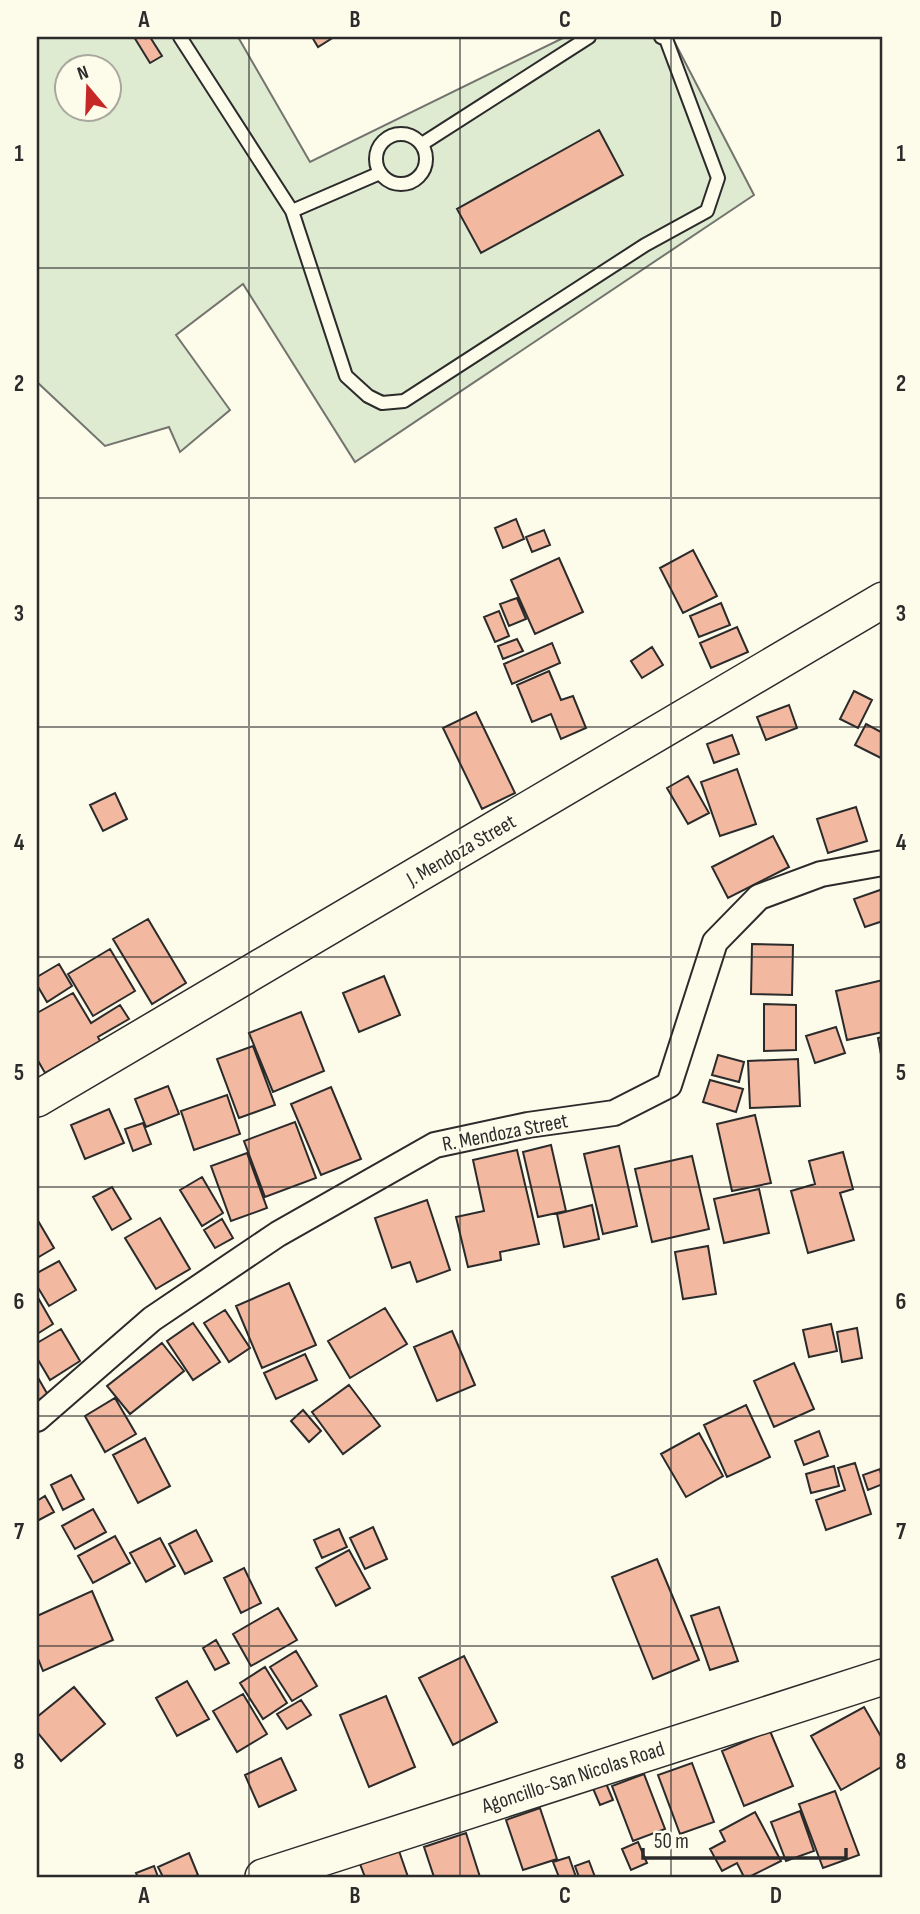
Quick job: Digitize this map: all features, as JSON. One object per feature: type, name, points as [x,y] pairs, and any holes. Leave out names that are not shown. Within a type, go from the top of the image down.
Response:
[{"type":"main road","name":"J. Mendoza Street","points":[[37,1099],[883,600]]},
{"type":"main road","name":"Agoncillo-San Nicolas Road","points":[[263,1877],[883,1677]]},
{"type":"street","name":"R. Mendoza Street","points":[[37,1419],[152,1319],[278,1234],[435,1145],[528,1125],[614,1113],[669,1085],[715,942],[759,897],[821,873],[883,863]]},
{"type":"lane","points":[[180,37],[292,211],[345,376],[368,396],[382,402],[404,401],[645,245],[707,211],[718,178],[666,39],[661,37]]},
{"type":"lane","points":[[422,144],[589,37]]},
{"type":"lane","points":[[394,134],[410,135],[422,144],[427,159],[421,174],[415,179],[408,183],[393,183],[380,173],[375,158],[381,144],[394,134]]},
{"type":"lane","points":[[292,211],[380,173]]},
{"type":"green space","points":[[37,37],[238,37],[310,162],[565,37],[672,37],[754,195],[355,462],[243,284],[176,335],[230,410],[180,452],[169,427],[105,446],[37,382]]},
{"type":"building","points":[[134,37],[150,37],[162,56],[150,63]]},
{"type":"building","points":[[312,37],[334,37],[318,47]]},
{"type":"building","points":[[599,130],[623,175],[481,253],[457,209]]},
{"type":"building","points":[[516,519],[524,539],[503,548],[495,528]]},
{"type":"building","points":[[544,530],[550,545],[532,552],[526,537]]},
{"type":"building","points":[[693,550],[717,596],[683,613],[660,568]]},
{"type":"building","points":[[559,558],[583,612],[535,634],[511,580]]},
{"type":"building","points":[[517,598],[526,619],[509,626],[500,604]]},
{"type":"building","points":[[721,603],[730,625],[699,637],[690,616]]},
{"type":"building","points":[[499,611],[509,636],[495,642],[484,617]]},
{"type":"building","points":[[737,627],[748,652],[711,668],[700,643]]},
{"type":"building","points":[[517,639],[523,651],[503,659],[498,646]]},
{"type":"building","points":[[552,643],[560,663],[512,684],[504,664]]},
{"type":"building","points":[[652,647],[663,665],[642,678],[631,661]]},
{"type":"building","points":[[549,671],[561,700],[573,696],[586,728],[561,739],[551,714],[532,722],[517,685]]},
{"type":"building","points":[[854,691],[872,700],[858,728],[840,719]]},
{"type":"building","points":[[789,705],[797,728],[766,740],[757,717]]},
{"type":"building","points":[[476,712],[515,793],[482,809],[443,728]]},
{"type":"building","points":[[866,724],[883,733],[881,758],[855,745]]},
{"type":"building","points":[[732,735],[739,754],[714,763],[707,744]]},
{"type":"building","points":[[737,769],[756,824],[720,836],[701,782]]},
{"type":"building","points":[[688,776],[709,813],[688,824],[667,788]]},
{"type":"building","points":[[115,793],[127,819],[103,831],[90,805]]},
{"type":"building","points":[[856,807],[867,841],[828,853],[817,819]]},
{"type":"building","points":[[773,836],[789,867],[728,898],[712,867]]},
{"type":"building","points":[[883,889],[883,921],[865,927],[854,899]]},
{"type":"building","points":[[148,919],[186,983],[152,1004],[113,939]]},
{"type":"building","points":[[752,944],[793,945],[792,995],[751,994]]},
{"type":"building","points":[[110,949],[135,991],[93,1016],[68,974]]},
{"type":"building","points":[[59,964],[72,986],[47,1002],[37,985],[37,977]]},
{"type":"building","points":[[384,976],[400,1015],[359,1032],[343,993]]},
{"type":"building","points":[[883,980],[883,1032],[847,1040],[836,991]]},
{"type":"building","points":[[73,993],[91,1023],[120,1005],[129,1019],[98,1037],[100,1041],[45,1073],[37,1059],[37,1013]]},
{"type":"building","points":[[764,1004],[796,1005],[796,1050],[764,1051]]},
{"type":"building","points":[[301,1012],[324,1071],[273,1092],[249,1033]]},
{"type":"building","points":[[836,1027],[845,1053],[815,1063],[806,1036]]},
{"type":"building","points":[[883,1037],[883,1060],[882,1060],[878,1038]]},
{"type":"building","points":[[253,1046],[275,1105],[239,1118],[217,1059]]},
{"type":"building","points":[[718,1055],[744,1062],[739,1082],[712,1075]]},
{"type":"building","points":[[798,1059],[800,1106],[750,1108],[748,1061]]},
{"type":"building","points":[[710,1080],[743,1089],[736,1112],[703,1102]]},
{"type":"building","points":[[168,1086],[179,1114],[146,1127],[135,1099]]},
{"type":"building","points":[[331,1087],[361,1159],[321,1175],[291,1104]]},
{"type":"building","points":[[227,1095],[240,1134],[194,1150],[181,1111]]},
{"type":"building","points":[[109,1109],[124,1143],[85,1159],[71,1125]]},
{"type":"building","points":[[755,1115],[771,1183],[732,1191],[717,1124]]},
{"type":"building","points":[[295,1122],[316,1178],[265,1197],[244,1141]]},
{"type":"building","points":[[143,1123],[151,1144],[133,1151],[125,1129]]},
{"type":"building","points":[[551,1145],[566,1211],[538,1217],[523,1152]]},
{"type":"building","points":[[619,1146],[637,1226],[603,1234],[584,1154]]},
{"type":"building","points":[[517,1150],[539,1244],[500,1252],[501,1260],[468,1267],[456,1217],[484,1211],[473,1160]]},
{"type":"building","points":[[843,1152],[853,1189],[840,1193],[854,1240],[808,1253],[791,1191],[815,1184],[809,1161]]},
{"type":"building","points":[[247,1153],[267,1208],[231,1221],[211,1166]]},
{"type":"building","points":[[692,1156],[709,1229],[652,1242],[635,1169]]},
{"type":"building","points":[[202,1177],[223,1213],[202,1226],[180,1190]]},
{"type":"building","points":[[112,1187],[131,1219],[112,1230],[93,1197]]},
{"type":"building","points":[[759,1189],[769,1233],[724,1243],[714,1199]]},
{"type":"building","points":[[427,1200],[450,1270],[417,1282],[410,1262],[392,1268],[375,1218]]},
{"type":"building","points":[[592,1205],[599,1239],[564,1247],[557,1214]]},
{"type":"building","points":[[160,1218],[190,1269],[156,1289],[125,1238]]},
{"type":"building","points":[[37,1219],[54,1248],[37,1258]]},
{"type":"building","points":[[222,1219],[233,1238],[215,1248],[204,1230]]},
{"type":"building","points":[[708,1246],[716,1294],[683,1299],[675,1252]]},
{"type":"building","points":[[59,1261],[76,1290],[49,1306],[37,1286],[37,1273]]},
{"type":"building","points":[[289,1283],[316,1345],[262,1368],[236,1306]]},
{"type":"building","points":[[37,1296],[53,1324],[37,1334]]},
{"type":"building","points":[[385,1308],[407,1344],[350,1378],[328,1341]]},
{"type":"building","points":[[225,1310],[250,1348],[229,1362],[204,1323]]},
{"type":"building","points":[[193,1323],[220,1362],[193,1380],[167,1341]]},
{"type":"building","points":[[831,1324],[837,1351],[809,1357],[803,1330]]},
{"type":"building","points":[[857,1328],[862,1358],[842,1362],[837,1332]]},
{"type":"building","points":[[61,1329],[80,1361],[50,1380],[37,1358],[37,1343]]},
{"type":"building","points":[[452,1331],[475,1385],[437,1401],[414,1347]]},
{"type":"building","points":[[162,1343],[184,1371],[130,1414],[107,1386]]},
{"type":"building","points":[[305,1354],[317,1380],[276,1399],[264,1373]]},
{"type":"building","points":[[794,1363],[814,1409],[774,1427],[754,1381]]},
{"type":"building","points":[[37,1376],[48,1395],[37,1401]]},
{"type":"building","points":[[349,1385],[380,1426],[343,1454],[312,1412]]},
{"type":"building","points":[[115,1398],[136,1434],[105,1452],[85,1416]]},
{"type":"building","points":[[746,1405],[770,1457],[727,1477],[704,1425]]},
{"type":"building","points":[[303,1410],[321,1431],[309,1442],[291,1421]]},
{"type":"building","points":[[819,1431],[828,1456],[804,1465],[795,1441]]},
{"type":"building","points":[[699,1433],[723,1476],[686,1497],[661,1454]]},
{"type":"building","points":[[145,1438],[170,1486],[138,1503],[113,1455]]},
{"type":"building","points":[[855,1463],[871,1514],[826,1530],[816,1500],[845,1490],[838,1468]]},
{"type":"building","points":[[834,1466],[839,1486],[811,1493],[806,1474]]},
{"type":"building","points":[[880,1469],[883,1484],[868,1490],[863,1475]]},
{"type":"building","points":[[71,1475],[84,1499],[63,1510],[51,1485]]},
{"type":"building","points":[[45,1496],[54,1512],[37,1521],[37,1501]]},
{"type":"building","points":[[93,1509],[106,1532],[75,1549],[62,1526]]},
{"type":"building","points":[[373,1527],[387,1559],[365,1569],[350,1538]]},
{"type":"building","points":[[339,1529],[347,1547],[322,1558],[314,1540]]},
{"type":"building","points":[[196,1530],[212,1561],[185,1574],[169,1544]]},
{"type":"building","points":[[115,1536],[130,1563],[93,1583],[78,1556]]},
{"type":"building","points":[[160,1538],[175,1566],[146,1582],[130,1553]]},
{"type":"building","points":[[349,1550],[370,1588],[336,1606],[316,1568]]},
{"type":"building","points":[[657,1559],[699,1660],[653,1679],[612,1577]]},
{"type":"building","points":[[244,1568],[261,1603],[241,1613],[224,1578]]},
{"type":"building","points":[[92,1591],[113,1640],[43,1671],[37,1656],[37,1616]]},
{"type":"building","points":[[719,1607],[738,1661],[710,1670],[691,1616]]},
{"type":"building","points":[[278,1608],[297,1640],[251,1666],[233,1634]]},
{"type":"building","points":[[216,1640],[229,1663],[215,1670],[203,1648]]},
{"type":"building","points":[[296,1651],[317,1686],[292,1701],[270,1667]]},
{"type":"building","points":[[464,1656],[497,1722],[453,1745],[419,1678]]},
{"type":"building","points":[[265,1667],[287,1703],[263,1719],[240,1683]]},
{"type":"building","points":[[187,1681],[209,1719],[177,1736],[156,1698]]},
{"type":"building","points":[[74,1687],[105,1724],[61,1761],[37,1732],[37,1717]]},
{"type":"building","points":[[243,1694],[267,1734],[237,1752],[213,1711]]},
{"type":"building","points":[[386,1696],[415,1767],[369,1787],[340,1715]]},
{"type":"building","points":[[301,1700],[311,1715],[287,1729],[277,1714]]},
{"type":"building","points":[[864,1707],[883,1740],[883,1766],[841,1790],[811,1736]]},
{"type":"building","points":[[770,1731],[793,1786],[744,1806],[722,1751]]},
{"type":"building","points":[[281,1758],[296,1790],[259,1807],[245,1775]]},
{"type":"building","points":[[692,1763],[714,1822],[680,1834],[658,1775]]},
{"type":"building","points":[[644,1774],[665,1829],[633,1841],[612,1786]]},
{"type":"building","points":[[605,1781],[613,1800],[600,1805],[592,1786]]},
{"type":"building","points":[[835,1791],[859,1855],[823,1868],[799,1804]]},
{"type":"building","points":[[540,1808],[557,1859],[523,1870],[506,1820]]},
{"type":"building","points":[[800,1811],[814,1851],[786,1861],[771,1822]]},
{"type":"building","points":[[755,1812],[781,1861],[749,1877],[744,1877],[737,1863],[722,1871],[710,1849],[725,1841],[720,1831]]},
{"type":"building","points":[[466,1833],[480,1877],[434,1877],[424,1847]]},
{"type":"building","points":[[638,1842],[647,1863],[631,1870],[622,1849]]},
{"type":"building","points":[[399,1851],[408,1877],[365,1877],[360,1864]]},
{"type":"building","points":[[189,1853],[198,1875],[163,1877],[158,1867]]},
{"type":"building","points":[[569,1857],[576,1877],[559,1877],[553,1862]]},
{"type":"building","points":[[589,1861],[595,1877],[579,1877],[575,1866]]},
{"type":"building","points":[[154,1866],[158,1877],[138,1877],[136,1873]]}]
